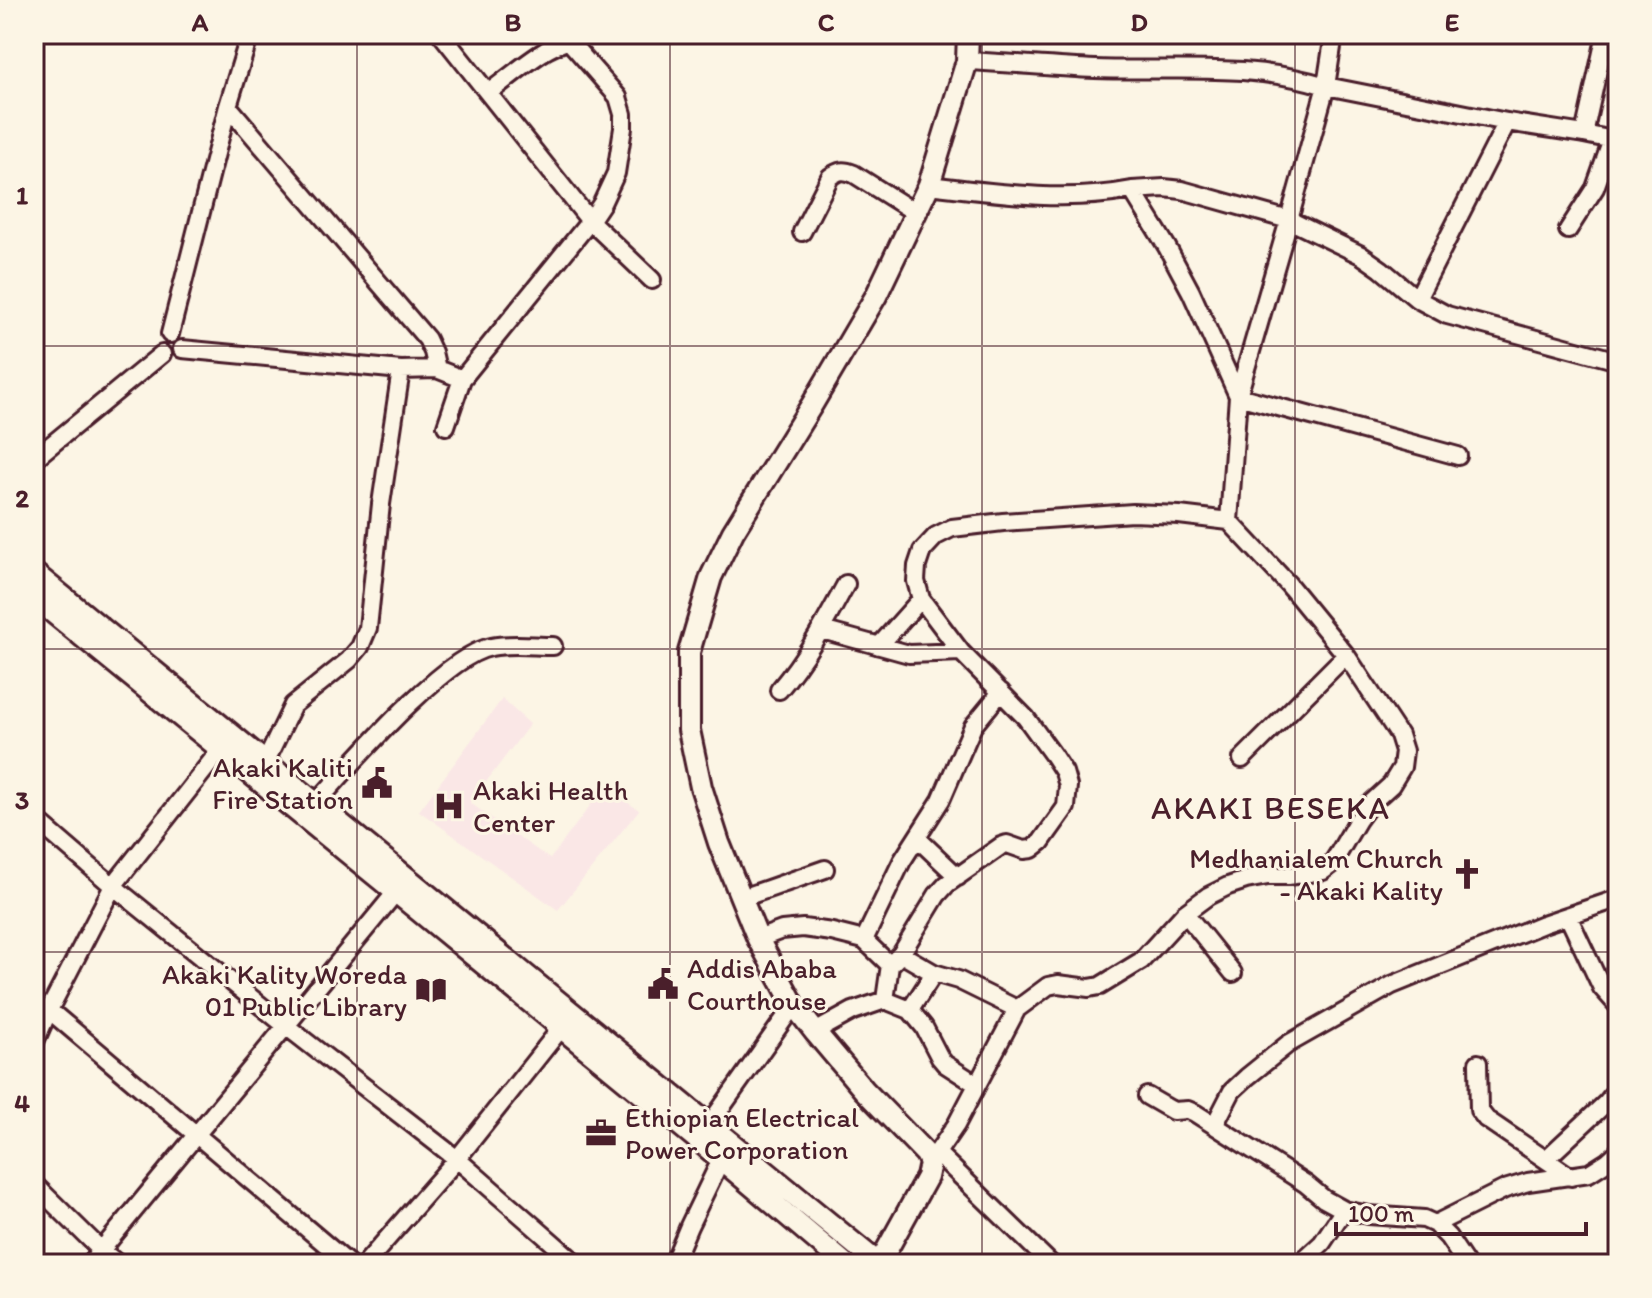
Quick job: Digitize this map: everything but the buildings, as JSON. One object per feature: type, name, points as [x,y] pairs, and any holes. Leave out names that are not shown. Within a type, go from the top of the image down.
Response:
[{"type":"main road","points":[[34,573],[316,803],[697,1139],[725,1151],[879,1264],[927,1177],[934,1158],[926,1154],[864,1090],[815,1032],[794,1005],[758,939],[719,843],[701,787],[689,730],[689,652],[711,577],[733,532],[876,296],[929,185],[967,61],[968,34]]},
{"type":"main road","points":[[34,597],[396,892],[709,1125],[725,1151],[845,1264]]},
{"type":"street","points":[[170,334],[228,106],[250,34]]},
{"type":"street","points":[[441,34],[590,221],[652,280]]},
{"type":"street","points":[[1229,521],[1238,396],[1326,86],[1334,34]]},
{"type":"street","points":[[1584,134],[1606,34]]},
{"type":"street","points":[[446,426],[462,379],[602,203],[616,173],[623,128],[618,97],[570,36],[488,93]]},
{"type":"street","points":[[967,61],[1097,69],[1189,68],[1298,77],[1326,86],[1507,122],[1615,140],[1595,188],[1568,230]]},
{"type":"street","points":[[228,106],[427,339],[437,369]]},
{"type":"street","points":[[1417,299],[1507,122]]},
{"type":"street","points":[[802,232],[830,177],[838,171],[854,174],[916,213]]},
{"type":"street","points":[[929,185],[1039,196],[1108,195],[1164,188],[1182,190],[1289,220],[1361,255],[1417,299],[1447,315],[1618,361]]},
{"type":"street","points":[[1132,190],[1191,292],[1238,396]]},
{"type":"street","points":[[170,334],[178,337],[182,349],[169,358],[162,354],[160,341],[170,334]]},
{"type":"street","points":[[182,349],[401,370],[437,369],[462,379]]},
{"type":"street","points":[[34,459],[162,354]]},
{"type":"street","points":[[266,761],[293,705],[349,660],[360,647],[368,628],[381,504],[401,370]]},
{"type":"street","points":[[1238,396],[1458,456]]},
{"type":"street","points":[[885,1000],[896,960],[937,895],[1001,846],[1007,844],[1024,850],[1032,849],[1041,842],[1066,807],[1068,786],[1064,772],[1026,718],[961,652],[921,599],[916,581],[922,551],[936,536],[952,528],[1003,522],[1133,513],[1229,521],[1288,584],[1346,655],[1399,735],[1404,751],[1402,767],[1391,785],[1363,812],[1331,865],[1323,871],[1246,880],[1228,886],[1185,913],[1141,961],[1100,986],[1048,986],[1017,1009],[956,1125],[934,1158],[1051,1264]]},
{"type":"street","points":[[779,690],[796,671],[822,630],[846,584]]},
{"type":"street","points":[[879,646],[921,599]]},
{"type":"street","points":[[822,630],[909,654],[961,652]]},
{"type":"street","points":[[316,803],[380,734],[464,657],[490,647],[553,646]]},
{"type":"street","points":[[1242,759],[1346,655]]},
{"type":"street","points":[[864,940],[902,861],[941,800],[973,726],[1001,692]]},
{"type":"street","points":[[34,1044],[113,886],[221,749]]},
{"type":"street","points":[[34,818],[286,1026],[457,1159],[577,1264]]},
{"type":"street","points":[[917,838],[958,877]]},
{"type":"street","points":[[742,898],[825,869]]},
{"type":"street","points":[[90,1264],[396,892]]},
{"type":"street","points":[[1215,1124],[1232,1091],[1288,1044],[1392,985],[1568,916],[1618,901]]},
{"type":"street","points":[[1185,913],[1233,973]]},
{"type":"street","points":[[1568,916],[1602,988],[1618,1006]]},
{"type":"street","points":[[758,939],[782,930],[803,928],[864,940],[896,960],[958,980],[1017,1009]]},
{"type":"street","points":[[910,1010],[934,973]]},
{"type":"street","points":[[815,1032],[853,1011],[885,1000],[910,1010],[924,1027],[945,1064],[976,1084]]},
{"type":"street","points":[[709,1125],[794,1005]]},
{"type":"street","points":[[49,1010],[349,1264]]},
{"type":"street","points":[[365,1264],[457,1159],[566,1021]]},
{"type":"street","points":[[1478,1063],[1479,1110],[1486,1119],[1571,1177]]},
{"type":"street","points":[[1546,1159],[1618,1088]]},
{"type":"street","points":[[1147,1096],[1173,1111],[1188,1110],[1215,1124],[1344,1210],[1424,1219],[1435,1224],[1466,1264]]},
{"type":"street","points":[[673,1264],[725,1151]]},
{"type":"street","points":[[1435,1224],[1505,1189],[1528,1182],[1589,1173],[1618,1152]]},
{"type":"street","points":[[34,1184],[118,1264]]},
{"type":"street","points":[[1299,1264],[1322,1243],[1344,1210]]},
{"type":"shaded area","name":"Akaki Health Center","points":[[502,699],[530,724],[470,803],[550,859],[604,787],[639,810],[558,910],[419,811]]},
{"type":"place","name":"Akaki Kaliti Fire Station","points":[[377,783]]},
{"type":"place","name":"Akaki Health Center","points":[[449,806]]},
{"type":"place","name":"Medhanialem Church - Akaki Kality","points":[[1467,874]]},
{"type":"place","name":"Addis Ababa Courthouse","points":[[663,984]]},
{"type":"place","name":"Akaki Kality Woreda 01 Public Library","points":[[431,990]]},
{"type":"place","name":"Ethiopian Electrical Power Corporation","points":[[601,1133]]},
{"type":"district","name":"AKAKI BESEKA","points":[[1271,808]]}]
